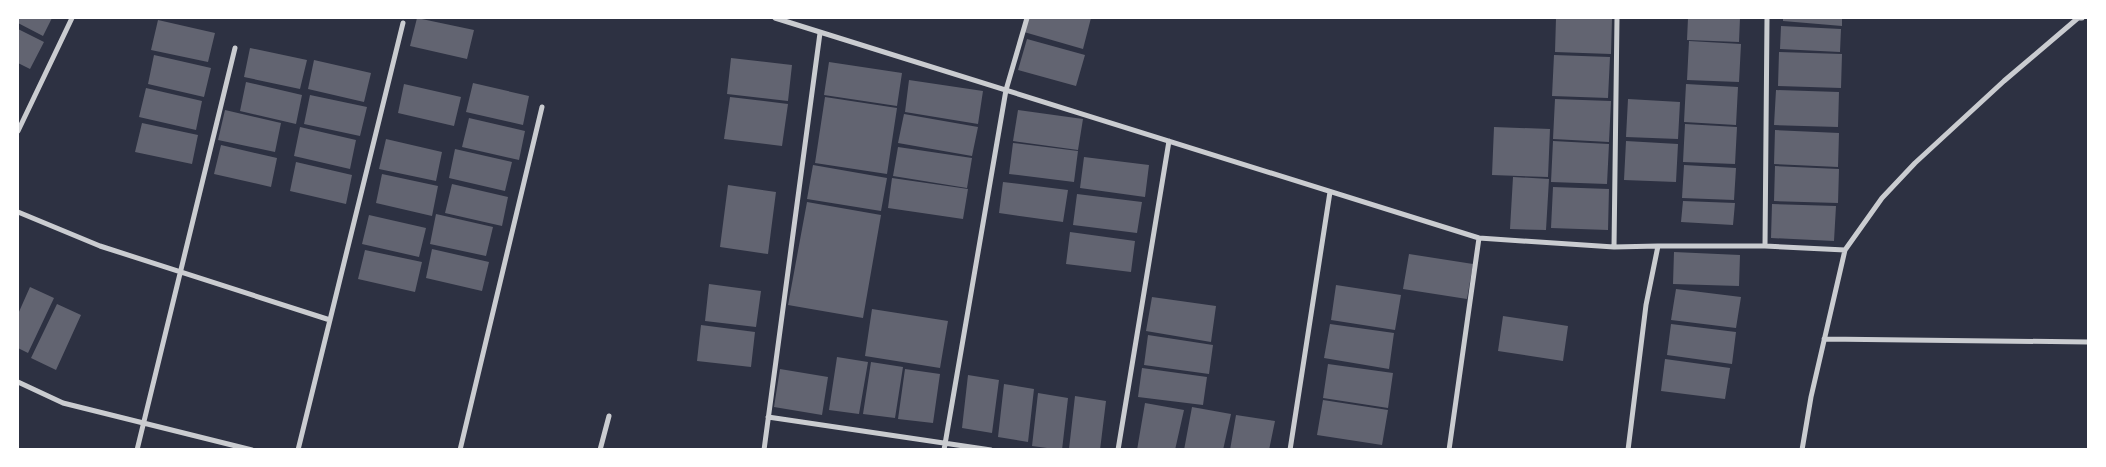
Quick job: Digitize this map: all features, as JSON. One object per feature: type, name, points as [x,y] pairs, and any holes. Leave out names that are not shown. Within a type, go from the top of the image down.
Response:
[{"type":"street","points":[[18,131],[72,18]]},
{"type":"street","points":[[775,18],[1479,238],[1614,247],[1765,246],[1845,250]]},
{"type":"street","points":[[944,450],[1006,90],[1027,18]]},
{"type":"street","points":[[1614,247],[1617,18]]},
{"type":"street","points":[[1765,246],[1767,18]]},
{"type":"street","points":[[1802,450],[1811,397],[1845,250],[1882,198],[1915,163],[2004,81],[2079,18]]},
{"type":"street","points":[[298,450],[403,22]]},
{"type":"street","points":[[764,450],[820,33]]},
{"type":"street","points":[[137,450],[235,48]]},
{"type":"street","points":[[460,450],[542,107]]},
{"type":"street","points":[[1118,450],[1169,141]]},
{"type":"street","points":[[1290,450],[1330,192]]},
{"type":"street","points":[[18,212],[100,246],[330,320]]},
{"type":"street","points":[[1450,450],[1479,238]]},
{"type":"street","points":[[1628,450],[1646,305],[1658,246]]},
{"type":"street","points":[[1824,338],[2088,342]]},
{"type":"street","points":[[18,382],[63,403],[252,450]]},
{"type":"street","points":[[600,450],[609,416]]},
{"type":"street","points":[[768,417],[991,450]]},
{"type":"building","points":[[18,18],[52,18],[43,36],[18,23]]},
{"type":"building","points":[[417,18],[474,30],[467,59],[410,46]]},
{"type":"building","points":[[1028,18],[1091,18],[1083,49],[1024,32]]},
{"type":"building","points":[[1556,18],[1612,18],[1611,54],[1555,52]]},
{"type":"building","points":[[1688,18],[1740,18],[1739,42],[1687,40]]},
{"type":"building","points":[[1783,18],[1842,18],[1842,26],[1783,21]]},
{"type":"building","points":[[158,20],[215,33],[208,62],[151,50]]},
{"type":"building","points":[[1781,26],[1841,29],[1840,52],[1780,49]]},
{"type":"building","points":[[18,29],[44,42],[30,69],[18,63]]},
{"type":"building","points":[[1027,39],[1085,55],[1076,86],[1018,70]]},
{"type":"building","points":[[1689,41],[1741,44],[1739,82],[1687,80]]},
{"type":"building","points":[[250,48],[307,60],[300,89],[244,77]]},
{"type":"building","points":[[1779,52],[1842,54],[1841,88],[1778,86]]},
{"type":"building","points":[[154,55],[211,68],[204,97],[148,84]]},
{"type":"building","points":[[1554,55],[1610,57],[1608,98],[1552,96]]},
{"type":"building","points":[[731,58],[792,65],[788,101],[727,94]]},
{"type":"building","points":[[314,60],[371,73],[364,102],[308,89]]},
{"type":"building","points":[[829,62],[902,73],[897,106],[824,95]]},
{"type":"building","points":[[909,80],[983,91],[978,124],[905,112]]},
{"type":"building","points":[[246,82],[302,95],[296,124],[240,111]]},
{"type":"building","points":[[473,83],[529,96],[523,125],[466,112]]},
{"type":"building","points":[[404,84],[461,97],[454,126],[398,113]]},
{"type":"building","points":[[1686,84],[1738,87],[1736,125],[1684,122]]},
{"type":"building","points":[[146,88],[202,101],[196,130],[139,117]]},
{"type":"building","points":[[1776,90],[1839,92],[1838,127],[1774,125]]},
{"type":"building","points":[[310,95],[367,107],[360,136],[304,124]]},
{"type":"building","points":[[730,97],[788,104],[782,146],[724,139]]},
{"type":"building","points":[[825,97],[897,108],[887,174],[815,163]]},
{"type":"building","points":[[1555,99],[1611,101],[1609,142],[1553,139]]},
{"type":"building","points":[[1628,99],[1680,102],[1678,139],[1626,137]]},
{"type":"building","points":[[225,110],[281,123],[275,152],[218,140]]},
{"type":"building","points":[[1018,110],[1083,119],[1078,150],[1013,141]]},
{"type":"building","points":[[904,114],[978,127],[972,156],[898,143]]},
{"type":"building","points":[[469,118],[525,131],[519,160],[462,147]]},
{"type":"building","points":[[142,123],[198,135],[192,164],[135,152]]},
{"type":"building","points":[[1685,124],[1737,127],[1735,164],[1683,162]]},
{"type":"building","points":[[300,127],[356,140],[350,169],[294,156]]},
{"type":"building","points":[[1494,127],[1550,129],[1548,177],[1492,175]]},
{"type":"building","points":[[1775,130],[1839,133],[1838,167],[1774,164]]},
{"type":"building","points":[[386,139],[442,152],[436,181],[379,169]]},
{"type":"building","points":[[1553,141],[1609,144],[1607,184],[1551,182]]},
{"type":"building","points":[[1626,141],[1678,144],[1676,182],[1624,180]]},
{"type":"building","points":[[1013,143],[1078,151],[1074,182],[1009,174]]},
{"type":"building","points":[[221,145],[277,158],[271,187],[214,174]]},
{"type":"building","points":[[898,147],[972,158],[967,188],[893,176]]},
{"type":"building","points":[[455,149],[512,162],[505,191],[449,178]]},
{"type":"building","points":[[1084,157],[1149,165],[1145,197],[1080,188]]},
{"type":"building","points":[[296,162],[352,175],[346,204],[290,191]]},
{"type":"building","points":[[813,165],[887,178],[881,211],[807,199]]},
{"type":"building","points":[[1684,165],[1736,168],[1734,200],[1682,198]]},
{"type":"building","points":[[1775,166],[1839,169],[1838,203],[1774,201]]},
{"type":"building","points":[[382,174],[438,186],[432,216],[376,203]]},
{"type":"building","points":[[1513,177],[1549,179],[1546,230],[1510,229]]},
{"type":"building","points":[[892,178],[968,189],[963,219],[888,208]]},
{"type":"building","points":[[1003,182],[1068,190],[1063,222],[999,213]]},
{"type":"building","points":[[452,184],[508,197],[502,226],[445,213]]},
{"type":"building","points":[[728,185],[776,192],[768,254],[720,247]]},
{"type":"building","points":[[1553,187],[1609,189],[1608,230],[1551,228]]},
{"type":"building","points":[[1077,194],[1142,202],[1137,233],[1073,225]]},
{"type":"building","points":[[1683,201],[1735,203],[1733,225],[1681,222]]},
{"type":"building","points":[[807,202],[881,215],[863,318],[788,305]]},
{"type":"building","points":[[1772,204],[1836,206],[1834,241],[1771,238]]},
{"type":"building","points":[[436,214],[493,227],[486,256],[430,244]]},
{"type":"building","points":[[369,215],[426,228],[419,257],[362,244]]},
{"type":"building","points":[[1070,232],[1135,241],[1131,272],[1066,264]]},
{"type":"building","points":[[432,249],[489,262],[482,291],[426,278]]},
{"type":"building","points":[[365,250],[422,262],[415,292],[358,279]]},
{"type":"building","points":[[1674,252],[1740,255],[1739,286],[1673,284]]},
{"type":"building","points":[[1409,254],[1473,264],[1467,299],[1403,289]]},
{"type":"building","points":[[709,284],[761,291],[756,327],[705,321]]},
{"type":"building","points":[[1336,285],[1401,295],[1395,330],[1331,320]]},
{"type":"building","points":[[30,287],[54,298],[28,353],[18,348],[18,314]]},
{"type":"building","points":[[1676,289],[1741,297],[1736,328],[1671,320]]},
{"type":"building","points":[[1152,297],[1216,306],[1211,342],[1146,331]]},
{"type":"building","points":[[57,304],[81,315],[56,370],[31,358]]},
{"type":"building","points":[[872,309],[948,321],[940,368],[865,356]]},
{"type":"building","points":[[1503,316],[1568,326],[1563,361],[1498,351]]},
{"type":"building","points":[[1330,324],[1394,333],[1389,369],[1324,358]]},
{"type":"building","points":[[1671,324],[1736,332],[1732,364],[1667,355]]},
{"type":"building","points":[[701,325],[755,332],[751,367],[697,361]]},
{"type":"building","points":[[1148,335],[1213,345],[1209,374],[1144,365]]},
{"type":"building","points":[[837,357],[868,362],[859,414],[829,410]]},
{"type":"building","points":[[1665,359],[1730,368],[1725,399],[1661,391]]},
{"type":"building","points":[[871,362],[903,367],[895,418],[863,414]]},
{"type":"building","points":[[1328,364],[1393,373],[1388,408],[1323,398]]},
{"type":"building","points":[[1142,368],[1207,377],[1203,405],[1138,397]]},
{"type":"building","points":[[780,369],[828,377],[822,415],[774,407]]},
{"type":"building","points":[[905,369],[940,374],[933,423],[898,419]]},
{"type":"building","points":[[968,375],[999,380],[992,433],[962,428]]},
{"type":"building","points":[[1004,384],[1034,389],[1028,442],[998,437]]},
{"type":"building","points":[[1038,393],[1068,398],[1062,450],[1032,446]]},
{"type":"building","points":[[1075,396],[1106,401],[1100,450],[1069,449]]},
{"type":"building","points":[[1323,400],[1388,410],[1382,445],[1317,435]]},
{"type":"building","points":[[1145,403],[1184,410],[1175,450],[1137,450]]},
{"type":"building","points":[[1192,407],[1231,414],[1223,450],[1184,450]]},
{"type":"building","points":[[1236,415],[1275,421],[1269,450],[1230,450]]}]
